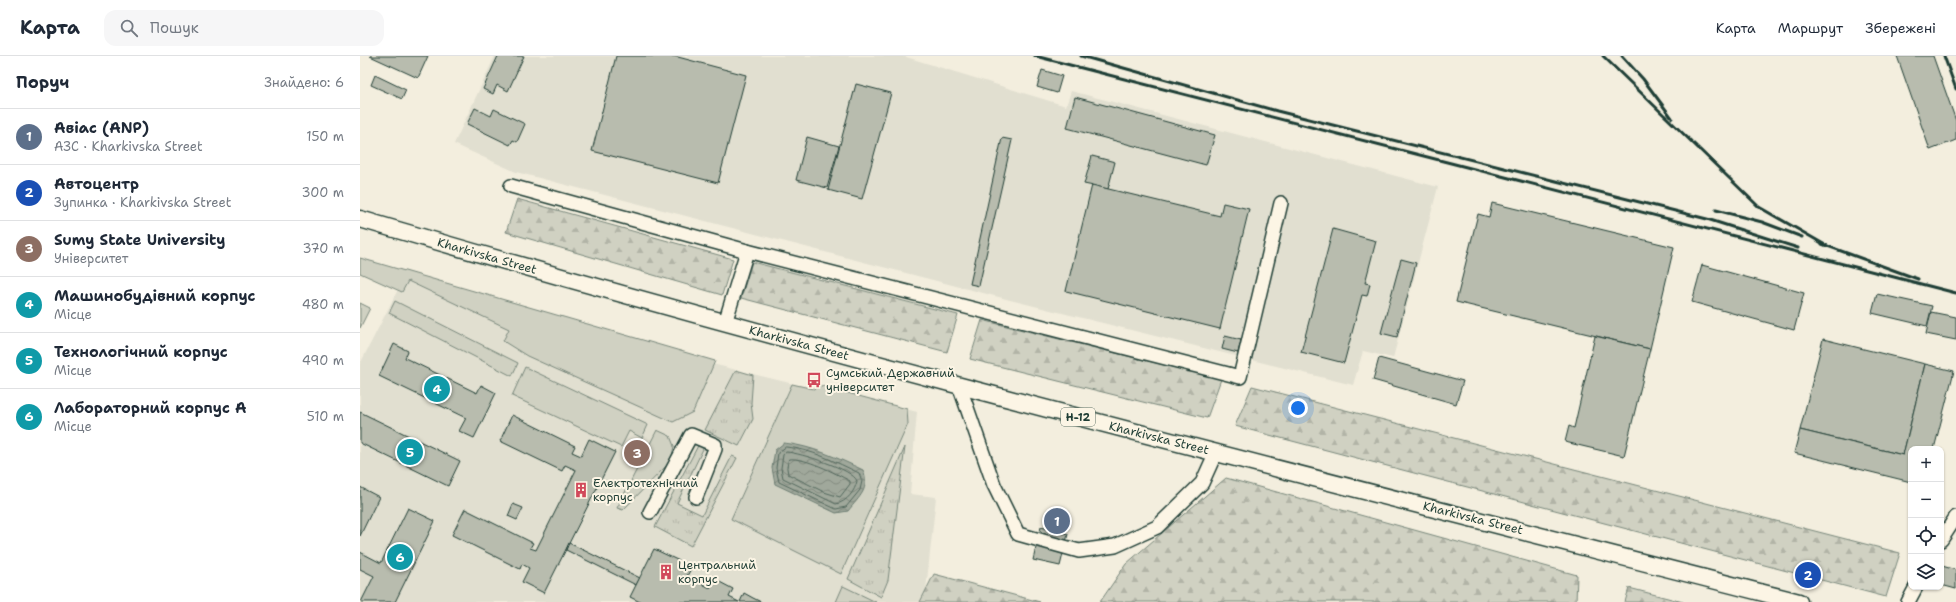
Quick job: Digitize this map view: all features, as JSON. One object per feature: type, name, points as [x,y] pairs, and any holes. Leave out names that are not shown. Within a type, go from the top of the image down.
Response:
[{"type":"main road","name":"Kharkivska Street","points":[[360,219],[725,322],[959,385],[1799,602]]},
{"type":"lane","points":[[511,186],[747,251],[1240,377],[1281,203]]},
{"type":"lane","points":[[725,322],[747,251]]},
{"type":"lane","points":[[959,385],[994,485],[1018,534],[1079,551],[1115,546],[1157,527],[1202,483],[1216,452]]},
{"type":"lane","points":[[650,512],[691,435],[715,445],[696,497]]},
{"type":"lane","points":[[1944,535],[1956,517]]},
{"type":"lane","points":[[1908,602],[1914,590]]},
{"type":"shaded area","points":[[495,56],[903,56],[1066,106],[1071,91],[1438,187],[1393,358],[1363,351],[1353,385],[1014,301],[516,172],[454,144]]},
{"type":"shaded area","points":[[407,272],[680,356],[814,389],[818,385],[917,412],[910,494],[936,497],[926,590],[920,602],[360,602],[360,364]]},
{"type":"green space","points":[[517,199],[733,259],[722,295],[506,232]]},
{"type":"green space","points":[[360,258],[715,361],[693,412],[673,422],[527,356],[503,341],[509,329],[408,281],[402,292],[360,273]]},
{"type":"green space","points":[[752,262],[958,315],[947,352],[741,298]]},
{"type":"green space","points":[[395,301],[518,363],[512,376],[389,313]]},
{"type":"green space","points":[[360,303],[370,308],[360,328]]},
{"type":"green space","points":[[982,320],[1221,379],[1207,418],[970,359]]},
{"type":"green space","points":[[525,367],[648,425],[642,438],[629,431],[621,447],[512,396]]},
{"type":"green space","points":[[736,370],[753,375],[751,403],[753,419],[739,446],[705,430]]},
{"type":"green space","points":[[792,384],[814,389],[818,385],[907,409],[908,424],[841,574],[731,519]]},
{"type":"green space","points":[[1252,386],[1900,553],[1886,597],[1235,426]]},
{"type":"green space","points":[[657,430],[670,436],[674,446],[671,461],[623,510],[617,508]]},
{"type":"green space","points":[[701,440],[703,449],[677,503],[702,515],[732,456],[737,458],[691,546],[655,527]]},
{"type":"green space","points":[[905,447],[888,580],[881,597],[848,579]]},
{"type":"green space","points":[[1226,478],[1577,575],[1576,602],[1100,602],[1126,564]]},
{"type":"green space","points":[[934,574],[1040,602],[920,602]]},
{"type":"green space","points":[[843,586],[876,602],[836,602]]},
{"type":"green space","points":[[1629,588],[1683,602],[1625,602]]},
{"type":"water","points":[[784,443],[815,450],[863,470],[865,482],[863,492],[848,511],[836,513],[775,484],[772,468],[775,450]]},
{"type":"building","points":[[370,56],[428,56],[418,78]]},
{"type":"building","points":[[498,56],[524,56],[508,91],[497,85],[493,94],[483,89]]},
{"type":"building","points":[[616,56],[674,56],[746,75],[718,183],[592,151]]},
{"type":"building","points":[[1897,56],[1933,56],[1956,121],[1956,140],[1930,150]]},
{"type":"building","points":[[1042,70],[1062,76],[1057,93],[1037,87]]},
{"type":"building","points":[[375,75],[406,90],[402,99],[371,85]]},
{"type":"building","points":[[856,84],[891,93],[862,199],[828,190]]},
{"type":"building","points":[[1075,97],[1215,135],[1206,165],[1067,128]]},
{"type":"building","points":[[475,108],[491,116],[494,109],[525,124],[517,142],[513,140],[510,145],[467,124]]},
{"type":"building","points":[[807,137],[839,146],[827,188],[796,180]]},
{"type":"building","points":[[1002,138],[1012,140],[979,286],[970,284]]},
{"type":"building","points":[[1092,156],[1115,162],[1108,189],[1084,184]]},
{"type":"building","points":[[1092,185],[1220,216],[1223,203],[1249,209],[1220,329],[1066,291]]},
{"type":"building","points":[[1492,203],[1674,247],[1650,349],[1456,302],[1478,214],[1489,217]]},
{"type":"building","points":[[1333,229],[1376,241],[1365,283],[1370,284],[1367,296],[1362,295],[1344,363],[1301,352]]},
{"type":"building","points":[[1401,259],[1416,263],[1397,337],[1381,333]]},
{"type":"building","points":[[1702,265],[1804,293],[1794,330],[1692,302]]},
{"type":"building","points":[[1877,294],[1932,306],[1927,326],[1872,313]]},
{"type":"building","points":[[1931,312],[1956,317],[1956,340],[1926,334]]},
{"type":"building","points":[[1225,336],[1241,340],[1238,353],[1222,349]]},
{"type":"building","points":[[1595,336],[1650,349],[1624,456],[1565,442],[1569,426],[1574,428]]},
{"type":"building","points":[[1823,339],[1925,364],[1903,455],[1800,430]]},
{"type":"building","points":[[394,344],[408,351],[405,358],[477,393],[481,385],[496,393],[474,438],[459,431],[466,418],[379,376]]},
{"type":"building","points":[[1379,358],[1463,381],[1456,404],[1373,380]]},
{"type":"building","points":[[1925,364],[1954,371],[1935,446],[1908,446],[1908,481],[1794,453],[1800,430],[1903,455]]},
{"type":"building","points":[[360,412],[460,461],[448,486],[360,443]]},
{"type":"building","name":"Електротехнічний корпус","points":[[512,415],[575,446],[572,452],[581,456],[589,439],[615,452],[544,593],[522,582],[529,568],[522,564],[520,569],[452,535],[465,509],[533,543],[530,548],[536,550],[576,470],[565,465],[562,471],[500,441]]},
{"type":"building","points":[[360,487],[379,497],[360,536]]},
{"type":"building","points":[[513,504],[523,508],[517,520],[508,516]]},
{"type":"building","points":[[408,508],[435,521],[395,602],[361,602],[374,576],[360,569],[360,552],[381,563]]},
{"type":"building","points":[[1041,527],[1068,534],[1060,566],[1033,560]]},
{"type":"building","points":[[569,543],[640,578],[636,585],[566,550]]},
{"type":"building","name":"Центральний корпус","points":[[654,549],[692,567],[687,576],[710,588],[714,579],[733,589],[729,597],[739,602],[640,602],[630,597]]},
{"type":"building","points":[[1944,567],[1956,570],[1956,589],[1944,586]]},
{"type":"building","name":"Центральний корпус","points":[[744,593],[753,598],[761,602],[740,602]]},
{"type":"railway","points":[[1035,56],[1956,293]]},
{"type":"railway","points":[[1081,56],[1277,111],[1707,219],[1798,248]]},
{"type":"railway","points":[[1603,56],[1759,207],[1827,246]]},
{"type":"railway","points":[[1622,56],[1643,79],[1672,118]]},
{"type":"railway","points":[[1944,56],[1956,89]]},
{"type":"railway","points":[[1716,210],[1762,222],[1802,237]]},
{"type":"railway","points":[[1822,244],[1918,279]]},
{"type":"place","name":"Сумський Державний університет","points":[[814,380]]},
{"type":"place","name":"Машинобудівний корпус","points":[[437,389]]},
{"type":"place","name":"Технологічний корпус","points":[[410,452]]},
{"type":"place","name":"Sumy State University","points":[[637,453]]},
{"type":"place","name":"Електротехнічний корпус","points":[[581,490]]},
{"type":"place","name":"Авіас (ANP)","points":[[1057,521]]},
{"type":"place","name":"Лабораторний корпус А","points":[[400,557]]},
{"type":"place","name":"Центральний корпус","points":[[666,572]]},
{"type":"place","name":"Автоцентр","points":[[1808,575]]}]
